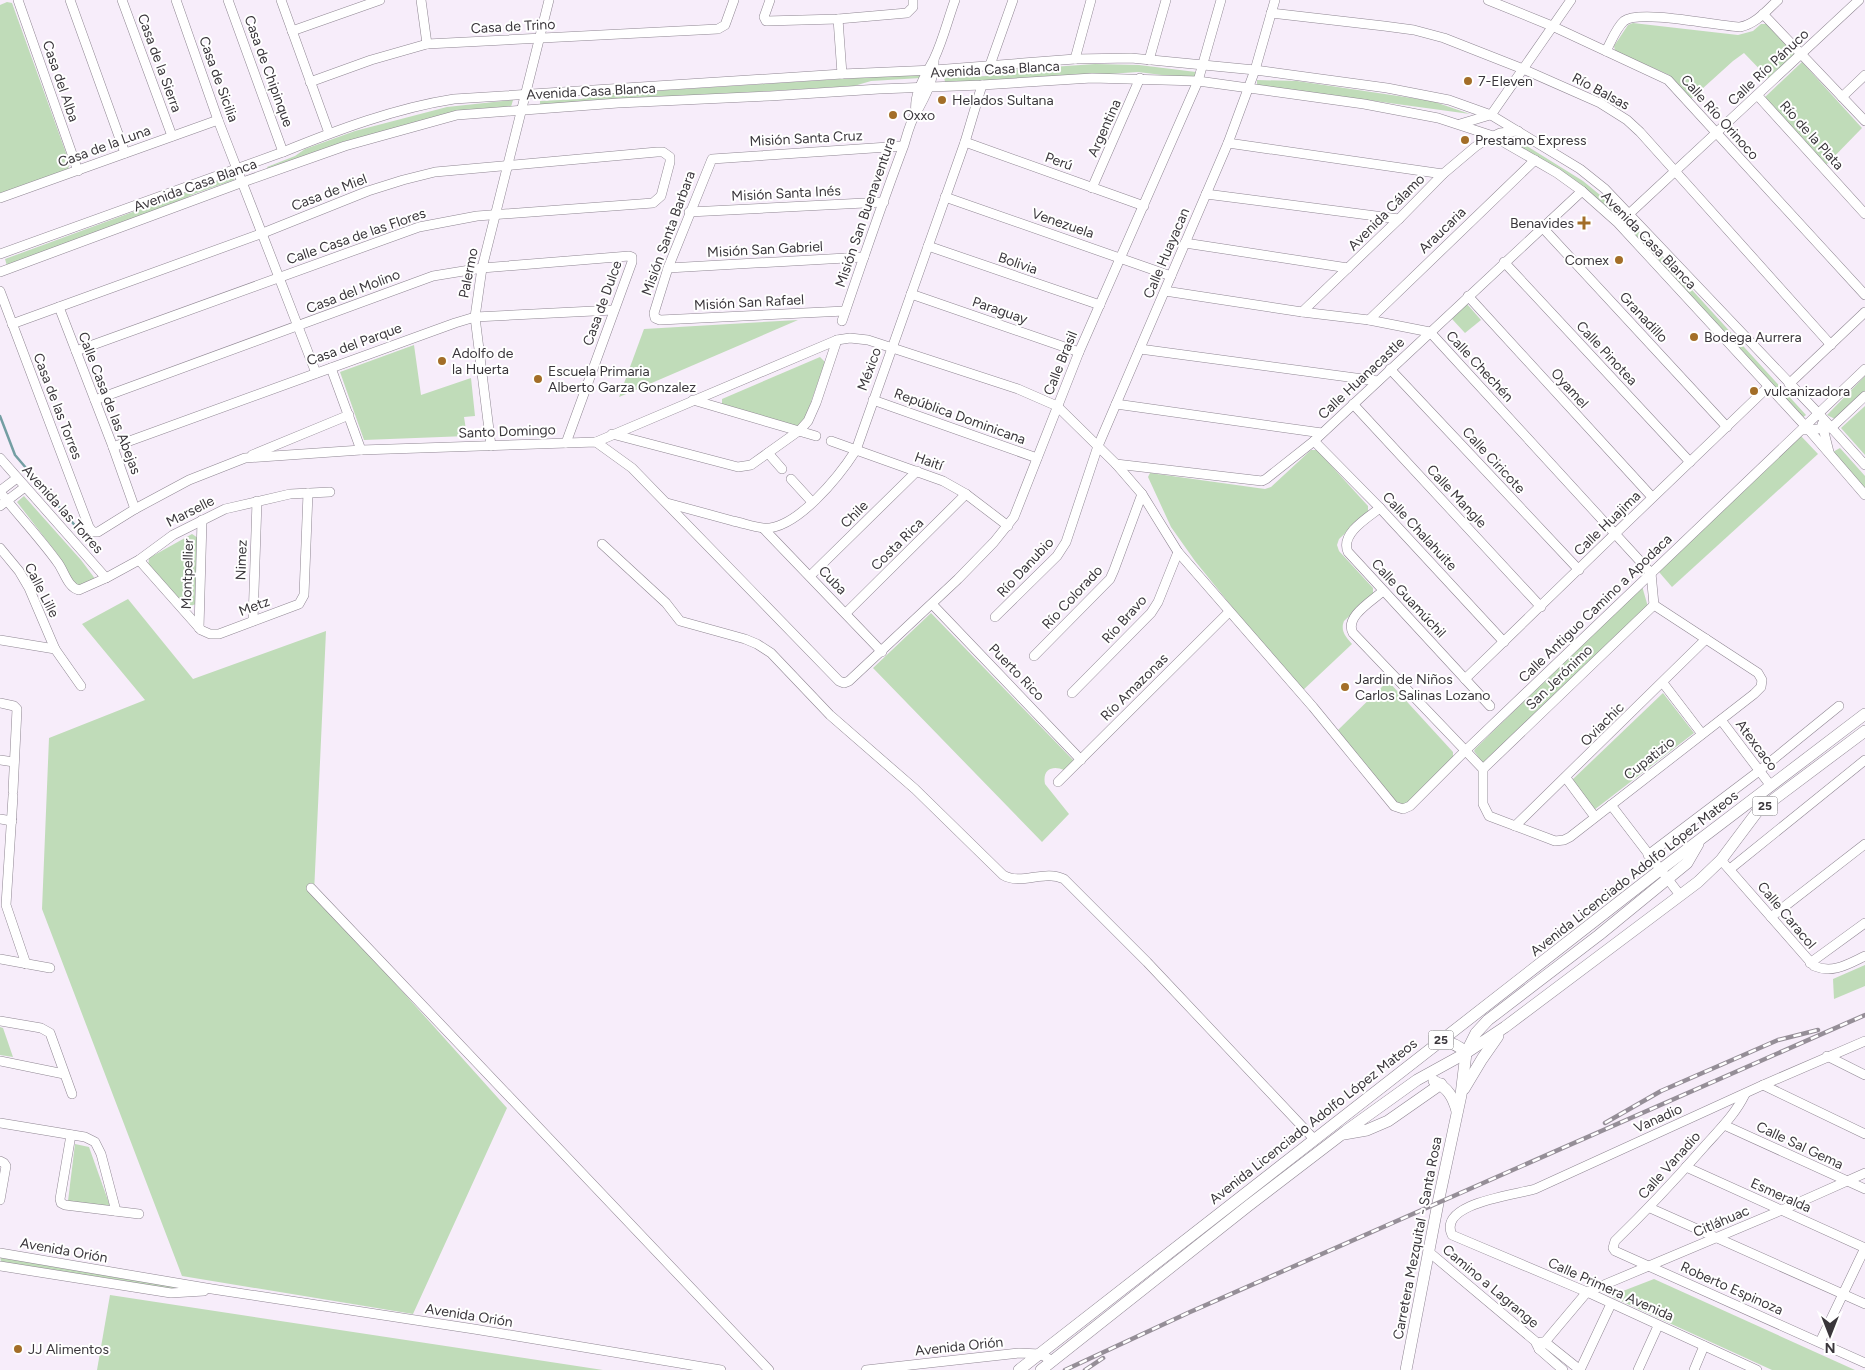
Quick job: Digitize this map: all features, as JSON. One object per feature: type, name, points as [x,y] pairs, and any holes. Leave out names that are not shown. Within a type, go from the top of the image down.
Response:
[{"type":"main road","name":"Avenida Licenciado Adolfo López Mateos","points":[[1019,1370],[1660,870],[1865,714]]},
{"type":"main road","name":"Avenida Licenciado Adolfo López Mateos","points":[[1041,1370],[1340,1135],[1418,1080],[1466,1053],[1505,1027],[1706,876],[1722,860],[1757,812],[1865,731]]},
{"type":"main road","points":[[1461,1095],[1466,1053],[1476,1033],[1488,1020],[1599,935],[1687,863],[1700,841]]},
{"type":"main road","points":[[1461,1095],[1482,1059],[1505,1027]]},
{"type":"main road","points":[[1440,1041],[1453,1043],[1462,1048],[1466,1053]]},
{"type":"main road","points":[[1418,1080],[1434,1081],[1441,1084],[1452,1096],[1457,1112]]},
{"type":"main road","points":[[1340,1135],[1367,1130],[1388,1121],[1441,1084]]},
{"type":"main road","name":"Carretera Mezquital - Santa Rosa","points":[[1406,1370],[1461,1095]]},
{"type":"street","name":"Casa del Alba","points":[[18,0],[78,171]]},
{"type":"street","points":[[70,0],[125,153]]},
{"type":"street","name":"Casa de la Sierra","points":[[122,0],[172,136]]},
{"type":"street","name":"Casa de Sicilia","points":[[176,0],[218,120],[316,373]]},
{"type":"street","name":"Casa de Chipinque","points":[[228,0],[283,152]]},
{"type":"street","points":[[281,0],[329,133]]},
{"type":"street","points":[[292,31],[380,0]]},
{"type":"street","points":[[421,0],[427,44]]},
{"type":"street","name":"Palermo","points":[[491,446],[474,317],[482,268],[549,0]]},
{"type":"street","name":"Casa de Trino","points":[[310,82],[371,60],[427,44],[723,28],[734,0]]},
{"type":"street","points":[[770,0],[764,17],[765,20],[838,19],[907,13],[911,11],[913,0]]},
{"type":"street","name":"Misión San Buenaventura","points":[[842,321],[916,113],[915,104],[934,60],[955,0]]},
{"type":"street","points":[[990,65],[1013,0]]},
{"type":"street","points":[[1075,59],[1091,0]]},
{"type":"street","points":[[1149,60],[1166,0]]},
{"type":"street","name":"Calle Brasil","points":[[667,503],[839,681],[844,683],[850,681],[882,652],[994,542],[1014,517],[1079,352],[1122,258],[1198,81],[1221,0]]},
{"type":"street","name":"Calle Huayacan","points":[[1098,446],[1228,143],[1255,70],[1275,0]]},
{"type":"street","name":"Calle Río Orinoco","points":[[1488,0],[1552,26],[1668,80],[1865,295]]},
{"type":"street","points":[[1460,124],[1491,115],[1571,0]]},
{"type":"street","points":[[1606,51],[1624,21],[1634,17],[1654,17],[1740,27],[1751,24],[1778,0]]},
{"type":"street","name":"Calle Río Pánuco","points":[[1629,214],[1859,0]]},
{"type":"street","name":"Río Balsas","points":[[1271,13],[1414,30],[1444,38],[1523,69],[1616,112],[1640,132],[1831,345]]},
{"type":"street","points":[[1763,14],[1865,121]]},
{"type":"street","points":[[838,19],[842,74]]},
{"type":"street","name":"Avenida Casa Blanca","points":[[0,254],[283,152],[329,133],[432,103],[467,97],[930,70],[1075,59],[1149,60],[1255,70],[1426,95],[1449,100],[1491,115],[1580,168],[1605,189],[1819,414]]},
{"type":"street","points":[[1842,97],[1865,75]]},
{"type":"street","name":"Avenida Casa Blanca","points":[[0,272],[345,146],[446,117],[523,109],[924,86],[982,85],[1092,78],[1198,81],[1413,112],[1460,124],[1493,136],[1535,160],[1582,190],[1618,224],[1804,429],[1830,454],[1865,495]]},
{"type":"street","name":"Argentina","points":[[1092,188],[1140,78]]},
{"type":"street","name":"México","points":[[764,529],[792,520],[840,473],[856,450],[965,142],[982,85]]},
{"type":"street","name":"Río de la Plata","points":[[1758,96],[1865,214]]},
{"type":"street","points":[[1491,115],[1493,136],[1505,132],[1519,131]]},
{"type":"street","name":"Casa de la Luna","points":[[0,198],[218,120]]},
{"type":"street","name":"Avenida Cálamo","points":[[1302,312],[1443,174],[1479,144],[1493,136]]},
{"type":"street","name":"Perú","points":[[965,142],[1144,206]]},
{"type":"street","points":[[1228,143],[1443,174]]},
{"type":"street","name":"Misión Santa Cruz","points":[[712,158],[903,146]]},
{"type":"street","name":"Casa de Miel","points":[[12,324],[263,233],[368,192],[435,172],[508,164],[663,152],[670,157],[670,162],[661,196],[656,202]]},
{"type":"street","name":"Misión Santa Barbara","points":[[654,318],[668,268],[712,158]]},
{"type":"street","name":"Araucaria","points":[[1369,320],[1535,160]]},
{"type":"street","points":[[1593,200],[1601,197],[1605,189]]},
{"type":"street","name":"Calle Huanacastle","points":[[1116,464],[1262,481],[1268,478],[1322,434],[1582,190]]},
{"type":"street","points":[[1206,194],[1399,219]]},
{"type":"street","name":"Venezuela","points":[[945,197],[1171,276]]},
{"type":"street","name":"Calle Casa de las Flores","points":[[76,351],[419,227],[459,218],[656,202]]},
{"type":"street","name":"Misión Santa Inés","points":[[690,212],[884,202]]},
{"type":"street","name":"Granadillo","points":[[1542,227],[1727,427]]},
{"type":"street","points":[[1185,243],[1348,268]]},
{"type":"street","name":"Bolivia","points":[[928,246],[1100,306]]},
{"type":"street","name":"Casa del Molino","points":[[95,400],[444,273],[482,268],[632,257]]},
{"type":"street","name":"Casa de Dulce","points":[[566,444],[632,262],[632,257]]},
{"type":"street","name":"Misión San Gabriel","points":[[668,268],[864,257]]},
{"type":"street","name":"Calle Pinotea","points":[[1504,262],[1690,462]]},
{"type":"street","name":"Casa de las Torres","points":[[0,291],[91,531]]},
{"type":"street","name":"Calle Chechén","points":[[1165,291],[1302,312],[1369,320],[1430,332],[1651,573]]},
{"type":"street","name":"Paraguay","points":[[911,294],[1079,352]]},
{"type":"street","name":"Oyamel","points":[[1468,296],[1652,498]]},
{"type":"street","name":"Calle Casa de las Abejas","points":[[59,307],[135,509]]},
{"type":"street","name":"Casa del Parque","points":[[113,448],[431,331],[474,317],[614,310]]},
{"type":"street","name":"Misión San Rafael","points":[[654,318],[663,320],[846,310]]},
{"type":"street","points":[[1789,384],[1865,312]]},
{"type":"street","points":[[764,529],[667,503],[632,468],[596,442],[837,340],[859,338],[1018,389],[1057,406],[1116,464],[1142,494],[1178,552],[1229,612]]},
{"type":"street","points":[[612,434],[738,466],[751,465],[800,430],[808,421],[837,340]]},
{"type":"street","points":[[1140,349],[1378,381]]},
{"type":"street","points":[[331,368],[361,450]]},
{"type":"street","name":"Calle Antiguo Camino a Apodaca","points":[[1229,612],[1312,707],[1394,806],[1403,810],[1410,806],[1651,573],[1804,429],[1865,368]]},
{"type":"street","name":"Calle Ciricote","points":[[1390,369],[1579,570]]},
{"type":"street","name":"Calle Huajima","points":[[1465,679],[1768,388]]},
{"type":"street","points":[[1804,429],[1827,429],[1865,396]]},
{"type":"street","points":[[693,400],[816,436]]},
{"type":"street","name":"República Dominicana","points":[[873,400],[1037,458]]},
{"type":"street","points":[[1116,404],[1322,434]]},
{"type":"street","name":"Calle Mangle","points":[[1353,404],[1541,607]]},
{"type":"street","points":[[1819,414],[1827,429],[1865,465]]},
{"type":"street","points":[[245,458],[348,415]]},
{"type":"street","points":[[1827,429],[1830,454]]},
{"type":"street","name":"Haití","points":[[831,441],[944,480],[1008,526]]},
{"type":"street","name":"Calle Chalahuite","points":[[1314,441],[1380,508],[1504,642]]},
{"type":"street","name":"Santo Domingo","points":[[91,531],[98,532],[135,509],[204,473],[245,458],[361,450],[596,442]]},
{"type":"street","name":"Río Danubio","points":[[996,617],[1062,550],[1098,446]]},
{"type":"street","points":[[768,453],[782,469]]},
{"type":"street","name":"Avenida las Torres","points":[[0,458],[106,578]]},
{"type":"street","name":"Chile","points":[[810,576],[917,471]]},
{"type":"street","points":[[17,478],[0,491],[4,504],[25,487]]},
{"type":"street","points":[[791,479],[812,502]]},
{"type":"street","name":"Marselle","points":[[4,504],[45,546],[72,587],[76,590],[106,578],[139,560],[173,535],[225,509],[290,494],[330,492]]},
{"type":"street","name":"Metz","points":[[199,628],[203,632],[214,635],[299,604],[304,598],[308,493]]},
{"type":"street","name":"Costa Rica","points":[[846,614],[966,494]]},
{"type":"street","name":"Río Colorado","points":[[1034,656],[1110,579],[1142,494]]},
{"type":"street","name":"Nimez","points":[[253,621],[257,501]]},
{"type":"street","name":"Calle Guamúchil","points":[[1380,508],[1352,532],[1346,540],[1348,552],[1490,706]]},
{"type":"street","name":"Montpellier","points":[[199,628],[202,520]]},
{"type":"street","name":"Cuba","points":[[764,529],[882,652]]},
{"type":"street","points":[[602,544],[666,602],[680,621],[745,639],[757,644],[771,654],[830,715],[915,789],[1003,874],[1012,878],[1052,875],[1064,878],[1147,962],[1314,1139]]},
{"type":"street","name":"Calle Lille","points":[[0,548],[19,571],[29,588],[55,649],[80,686]]},
{"type":"street","name":"Río Bravo","points":[[1072,693],[1151,613],[1158,602],[1178,552]]},
{"type":"street","points":[[139,560],[199,628]]},
{"type":"street","points":[[1651,573],[1654,605]]},
{"type":"street","points":[[1383,591],[1353,618],[1351,630],[1483,768]]},
{"type":"street","name":"Puerto Rico","points":[[932,604],[1081,760]]},
{"type":"street","name":"Cupatizio","points":[[1483,768],[1483,804],[1487,814],[1492,818],[1549,840],[1560,841],[1570,837],[1758,690],[1762,680],[1758,673],[1654,605]]},
{"type":"street","name":"San Jerónimo","points":[[1483,768],[1654,605]]},
{"type":"street","name":"Río Amazonas","points":[[1058,782],[1229,612]]},
{"type":"street","name":"Oviachic","points":[[1515,826],[1706,639]]},
{"type":"street","points":[[0,640],[55,649]]},
{"type":"street","points":[[1663,683],[1702,734]]},
{"type":"street","points":[[0,703],[14,706],[17,709],[12,821],[3,905],[26,964]]},
{"type":"street","points":[[1648,855],[1759,771],[1839,706]]},
{"type":"street","name":"Atexcaco","points":[[1721,720],[1771,786]]},
{"type":"street","points":[[0,760],[14,762]]},
{"type":"street","points":[[1730,868],[1865,760]]},
{"type":"street","points":[[1566,778],[1596,817]]},
{"type":"street","points":[[1611,804],[1680,895]]},
{"type":"street","points":[[0,819],[12,821]]},
{"type":"street","points":[[1771,917],[1865,844]]},
{"type":"street","name":"Calle Caracol","points":[[1722,860],[1810,963],[1826,970],[1840,968],[1865,956]]},
{"type":"street","points":[[311,888],[769,1370]]},
{"type":"street","points":[[1810,963],[1865,923]]},
{"type":"street","points":[[0,959],[50,968]]},
{"type":"street","points":[[0,1021],[42,1028],[52,1035],[72,1094]]},
{"type":"street","name":"Vanadio","points":[[1452,1235],[1450,1223],[1459,1212],[1490,1199],[1521,1194],[1535,1189],[1745,1094],[1763,1084],[1865,1040]]},
{"type":"street","points":[[1827,1056],[1865,1075]]},
{"type":"street","points":[[0,1061],[64,1074]]},
{"type":"street","points":[[1763,1084],[1865,1134]]},
{"type":"street","name":"Calle Vanadio","points":[[1615,1250],[1613,1246],[1615,1241],[1650,1208],[1724,1125],[1745,1094]]},
{"type":"street","points":[[0,1123],[71,1134],[93,1140],[101,1154],[116,1211]]},
{"type":"street","name":"Calle Sal Gema","points":[[1724,1125],[1865,1190]]},
{"type":"street","points":[[71,1134],[60,1199],[62,1203],[65,1205],[139,1214]]},
{"type":"street","points":[[0,1161],[6,1166],[0,1200]]},
{"type":"street","name":"Esmeralda","points":[[1686,1167],[1865,1248]]},
{"type":"street","name":"Citláhuac","points":[[1587,1292],[1865,1173]]},
{"type":"street","points":[[1650,1208],[1865,1304]]},
{"type":"street","name":"Calle Primera Avenida","points":[[1452,1235],[1587,1292],[1753,1369]]},
{"type":"street","points":[[1820,1342],[1865,1248]]},
{"type":"street","name":"Roberto Espinoza","points":[[1615,1250],[1865,1362]]},
{"type":"street","name":"Camino a Lagrange","points":[[1429,1252],[1540,1344],[1580,1370]]},
{"type":"street","name":"Avenida Orión","points":[[0,1254],[721,1370]]},
{"type":"street","name":"Avenida Orión","points":[[0,1266],[171,1293],[187,1293],[212,1289]]},
{"type":"street","points":[[1540,1344],[1587,1292]]},
{"type":"street","points":[[1580,1370],[1610,1304]]},
{"type":"street","points":[[1638,1370],[1658,1326]]},
{"type":"street","name":"Camino a Lagrange","points":[[1540,1344],[1563,1370]]},
{"type":"street","points":[[1694,1370],[1704,1346]]},
{"type":"street","name":"Avenida Orión","points":[[866,1370],[932,1366],[1019,1353],[1040,1354],[1053,1361]]},
{"type":"green space","points":[[7,2],[12,3],[70,164],[67,171],[0,195],[0,5]]},
{"type":"green space","points":[[1633,23],[1738,35],[1753,31],[1761,24],[1767,24],[1797,57],[1771,81],[1744,53],[1691,99],[1669,75],[1615,51],[1614,46],[1628,25]]},
{"type":"green space","points":[[1802,62],[1862,128],[1825,166],[1764,98]]},
{"type":"green space","points":[[1095,64],[1139,65],[1196,72],[1194,79],[1138,72],[946,85],[944,78],[987,76],[1008,70]]},
{"type":"green space","points":[[920,74],[921,78],[871,81],[854,86],[540,105],[540,101],[581,99],[605,94]]},
{"type":"green space","points":[[1257,80],[1297,81],[1432,101],[1470,114],[1257,85]]},
{"type":"green space","points":[[513,100],[511,107],[455,112],[388,130],[268,170],[267,167],[295,156],[305,149],[355,131],[447,107]]},
{"type":"green space","points":[[1510,138],[1514,138],[1583,181],[1622,213],[1806,415],[1802,418],[1615,214],[1581,188],[1510,141]]},
{"type":"green space","points":[[233,175],[234,180],[194,194],[166,208],[7,266],[5,259]]},
{"type":"green space","points":[[1467,304],[1481,320],[1465,333],[1452,319]]},
{"type":"green space","points":[[798,320],[619,397],[644,329]]},
{"type":"green space","points":[[414,345],[421,395],[471,378],[475,416],[464,417],[467,436],[364,440],[340,372]]},
{"type":"green space","points":[[820,357],[825,362],[804,422],[797,426],[722,406],[722,399]]},
{"type":"green space","points":[[1865,376],[1865,393],[1837,420],[1827,415]]},
{"type":"green space","points":[[1865,406],[1865,455],[1841,428]]},
{"type":"green space","points":[[1801,436],[1818,454],[1672,587],[1659,572]]},
{"type":"green space","points":[[1840,448],[1865,476],[1865,490],[1831,453]]},
{"type":"green space","points":[[1311,450],[1317,450],[1368,506],[1368,512],[1339,539],[1337,545],[1339,551],[1373,588],[1373,594],[1344,621],[1343,631],[1352,644],[1301,692],[1195,561],[1171,527],[1148,477],[1150,473],[1265,489],[1271,487]]},
{"type":"green space","points":[[24,496],[81,560],[96,580],[74,587],[58,555],[17,502]]},
{"type":"green space","points":[[192,534],[198,538],[196,604],[185,608],[148,567],[149,558]]},
{"type":"green space","points":[[1642,586],[1648,607],[1485,763],[1482,762],[1474,751],[1475,749]]},
{"type":"green space","points":[[128,599],[193,679],[326,631],[314,893],[507,1108],[413,1314],[182,1276],[42,909],[49,738],[145,700],[82,624]]},
{"type":"green space","points":[[931,613],[1074,761],[1064,770],[1052,768],[1045,775],[1045,784],[1069,814],[1042,842],[873,668]]},
{"type":"green space","points":[[1388,681],[1453,752],[1453,758],[1405,805],[1395,802],[1336,732]]},
{"type":"green space","points":[[1663,693],[1694,733],[1594,810],[1571,781]]},
{"type":"green space","points":[[1865,965],[1865,986],[1834,999],[1833,979]]},
{"type":"green space","points":[[0,1027],[3,1028],[13,1057],[0,1055]]},
{"type":"green space","points":[[75,1144],[89,1147],[110,1206],[68,1201]]},
{"type":"green space","points":[[0,1255],[177,1286],[174,1289],[163,1288],[1,1262]]},
{"type":"green space","points":[[1654,1279],[1855,1370],[1772,1370],[1610,1296]]},
{"type":"green space","points":[[110,1295],[603,1370],[97,1370]]},
{"type":"waterway","points":[[0,416],[15,455],[78,529]]},
{"type":"railway","points":[[1065,1370],[1190,1312],[1865,1015]]},
{"type":"railway","points":[[1605,1123],[1661,1091],[1778,1040],[1818,1030]]},
{"type":"railway","points":[[1085,1370],[1103,1358]]},
{"type":"place","name":"7-Eleven","points":[[1468,81]]},
{"type":"place","name":"Helados Sultana","points":[[942,100]]},
{"type":"place","name":"Oxxo","points":[[893,115]]},
{"type":"place","name":"Prestamo Express","points":[[1465,140]]},
{"type":"place","name":"Benavides","points":[[1584,223]]},
{"type":"place","name":"Comex","points":[[1619,260]]},
{"type":"place","name":"Bodega Aurrera","points":[[1694,337]]},
{"type":"place","name":"Adolfo de la Huerta","points":[[442,361]]},
{"type":"place","name":"Escuela Primaria Alberto Garza Gonzalez","points":[[538,379]]},
{"type":"place","name":"vulcanizadora","points":[[1754,391]]},
{"type":"place","name":"Jardin de Niños Carlos Salinas Lozano","points":[[1345,687]]},
{"type":"place","name":"JJ Alimentos","points":[[18,1349]]}]
